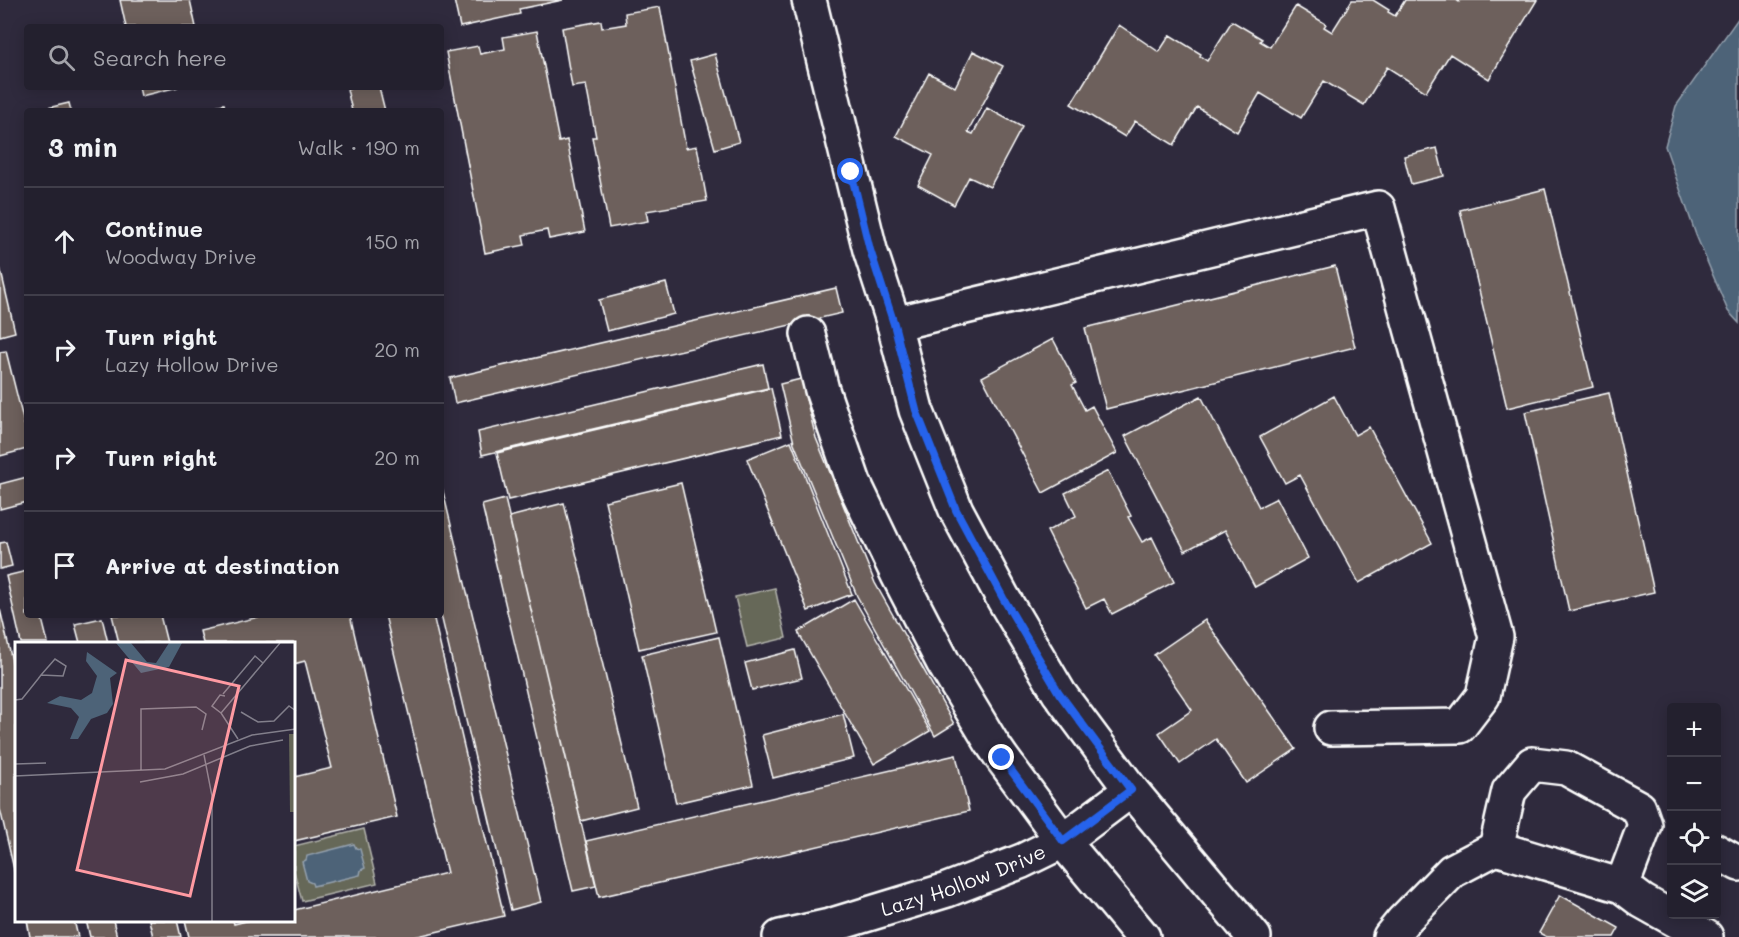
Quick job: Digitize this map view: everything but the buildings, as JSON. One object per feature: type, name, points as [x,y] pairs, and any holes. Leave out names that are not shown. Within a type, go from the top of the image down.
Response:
[{"type":"street","points":[[809,0],[870,250],[894,324],[916,410],[956,510],[1003,598],[1059,693],[1131,790],[1254,937]]},
{"type":"street","points":[[894,324],[1378,208],[1496,637],[1483,696],[1460,726],[1331,728]]},
{"type":"street","points":[[808,334],[822,390],[854,483],[898,575],[944,662],[991,742],[1063,841],[1143,937]]},
{"type":"street","points":[[1496,848],[1509,791],[1532,764],[1566,768],[1639,808],[1658,825],[1622,886]]},
{"type":"street","name":"Lazy Hollow Drive","points":[[780,937],[829,926],[947,890],[1022,861],[1063,841],[1131,790]]},
{"type":"street","points":[[1390,937],[1452,871],[1496,848],[1622,886],[1642,901],[1706,937]]},
{"type":"street","points":[[1721,854],[1739,864]]},
{"type":"green space","points":[[775,588],[786,638],[747,647],[735,597]]},
{"type":"green space","points":[[364,829],[377,883],[302,901],[296,878],[296,846]]},
{"type":"water","points":[[1739,17],[1739,323],[1728,311],[1696,235],[1665,146],[1676,106]]},
{"type":"water","points":[[354,844],[360,849],[365,868],[361,870],[360,875],[313,886],[307,881],[302,862],[307,856]]},
{"type":"route","points":[[851,172],[870,250],[894,324],[916,410],[956,510],[1003,598],[1059,693],[1131,790],[1063,841],[1002,758]]}]
